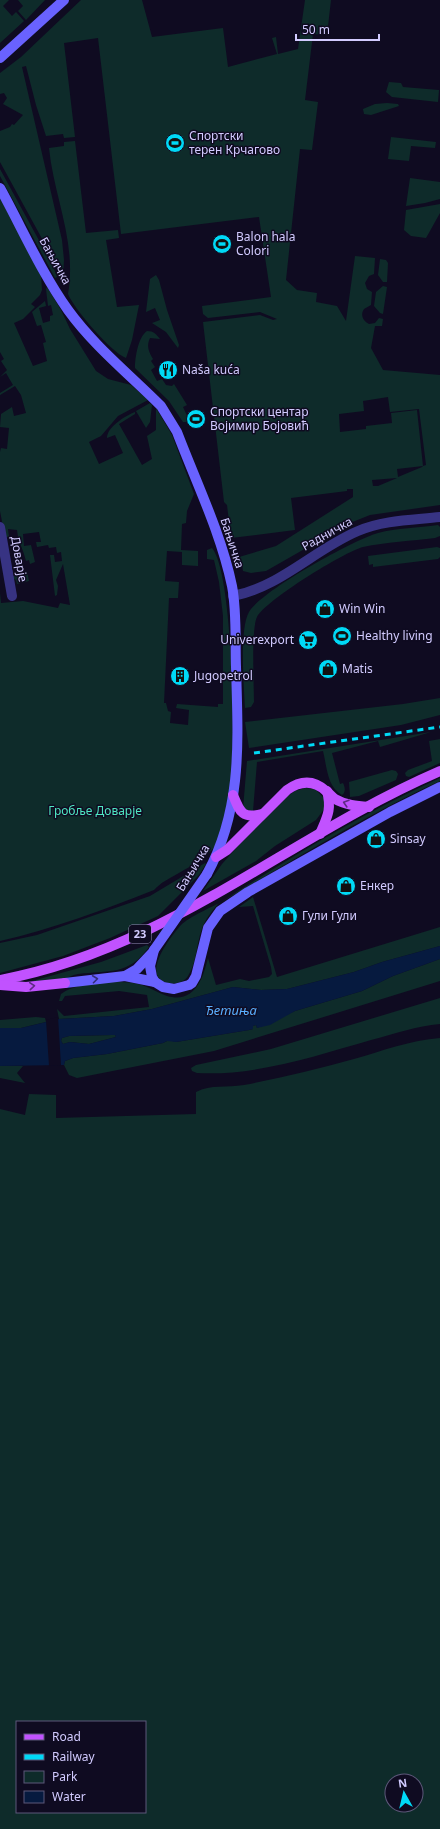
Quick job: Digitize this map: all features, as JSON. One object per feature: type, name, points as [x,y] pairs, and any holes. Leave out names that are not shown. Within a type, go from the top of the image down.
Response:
[{"type":"main road","name":"23","points":[[0,980],[21,976],[68,963],[142,934],[221,893],[368,806],[404,787],[440,771]]},
{"type":"main road","points":[[216,857],[227,850],[287,790],[299,783],[312,782],[319,784],[334,799],[352,805],[368,806]]},
{"type":"main road","points":[[320,834],[330,811],[330,803],[327,792]]},
{"type":"main road","points":[[233,795],[239,809],[246,816],[252,817],[262,814]]},
{"type":"main road","points":[[0,985],[26,987],[65,983]]},
{"type":"street","points":[[0,58],[55,3],[64,0]]},
{"type":"street","name":"Бањичка","points":[[0,188],[45,272],[68,310],[94,341],[156,401],[168,417],[176,432],[215,530],[224,558],[233,596],[238,749],[233,795],[228,823],[216,857],[207,874],[154,950],[137,969],[125,976],[65,983]]},
{"type":"street","name":"Радничка","points":[[233,596],[264,586],[327,547],[359,530],[380,524],[440,517]]},
{"type":"street","name":"Доварје","points":[[0,527],[12,596]]},
{"type":"street","points":[[125,976],[155,982],[163,987],[174,989],[185,987],[192,983],[196,976],[208,928],[220,911],[248,892],[400,806],[440,787]]},
{"type":"street","name":"Бањичка","points":[[154,950],[150,966],[152,977],[155,982]]},
{"type":"green space","points":[[0,0],[9,0],[3,6],[12,16],[16,12],[24,21],[0,43]]},
{"type":"green space","points":[[18,0],[45,0],[26,20],[18,11],[23,6]]},
{"type":"green space","points":[[81,0],[142,0],[152,37],[223,28],[228,67],[277,54],[272,38],[276,37],[278,54],[298,49],[305,0],[331,0],[327,35],[313,34],[305,100],[318,102],[312,150],[300,149],[286,280],[297,290],[317,293],[316,302],[337,306],[346,321],[355,256],[375,258],[374,274],[369,276],[365,283],[367,289],[372,292],[371,305],[364,309],[362,316],[369,324],[375,323],[379,318],[383,319],[382,326],[375,326],[371,348],[383,370],[440,375],[440,505],[370,515],[350,523],[266,571],[251,573],[243,571],[242,564],[237,565],[220,522],[239,557],[276,546],[353,497],[353,489],[347,489],[347,491],[291,498],[295,530],[231,538],[227,505],[224,502],[203,322],[260,315],[273,320],[277,319],[260,312],[208,318],[203,314],[202,306],[271,297],[259,217],[121,234],[98,38],[64,43],[75,137],[64,138],[63,134],[46,136],[26,66],[22,67],[62,240],[64,260],[63,277],[0,162],[0,131],[10,127],[12,124],[14,125],[23,115],[3,104],[7,98],[4,93],[0,94],[0,73],[21,57]],"holes":[[[388,397],[390,412],[419,409],[426,465],[423,466],[417,410],[391,413],[392,423],[366,426],[366,429],[340,432],[339,414],[364,411],[363,401]],[[423,466],[398,477],[397,469]],[[397,478],[378,486],[373,486],[372,480]]]},
{"type":"green space","points":[[389,82],[401,83],[403,87],[439,90],[438,102],[392,97],[386,92]]},
{"type":"green space","points":[[375,104],[398,104],[399,106],[371,115],[364,114],[363,109]]},
{"type":"green space","points":[[391,137],[436,142],[435,148],[411,146],[409,161],[388,159]]},
{"type":"green space","points":[[75,141],[86,233],[118,230],[119,238],[106,240],[117,307],[139,305],[132,340],[126,358],[103,340],[78,310],[68,294],[70,256],[49,148],[64,146],[64,142]]},
{"type":"green space","points":[[0,169],[53,266],[57,277],[55,278],[0,176]]},
{"type":"green space","points":[[410,178],[440,182],[440,199],[406,206]]},
{"type":"green space","name":"Гробље Доварје","points":[[0,198],[41,275],[42,290],[40,295],[31,304],[35,307],[23,319],[14,323],[33,366],[47,361],[43,343],[46,342],[41,325],[37,326],[32,312],[45,301],[46,306],[39,308],[43,323],[50,321],[50,316],[53,315],[51,305],[48,306],[47,287],[61,310],[70,329],[96,371],[108,379],[131,385],[148,400],[118,416],[101,436],[89,442],[99,464],[123,453],[115,435],[107,438],[108,434],[117,422],[135,412],[135,414],[119,424],[142,465],[152,459],[147,436],[156,430],[156,408],[172,435],[194,494],[187,511],[186,523],[182,524],[181,550],[198,551],[198,566],[182,565],[182,552],[167,551],[165,581],[179,582],[178,598],[169,598],[164,703],[166,703],[168,711],[171,712],[170,723],[188,725],[189,710],[176,708],[177,704],[218,707],[218,704],[223,704],[223,616],[219,582],[214,560],[207,559],[207,550],[212,548],[219,563],[228,621],[231,657],[233,728],[231,776],[223,822],[215,846],[206,856],[162,883],[154,890],[59,925],[0,941],[0,593],[1,603],[23,601],[58,608],[60,603],[70,605],[63,564],[56,580],[58,586],[57,595],[55,596],[50,555],[54,555],[55,562],[62,561],[61,552],[57,553],[56,547],[49,548],[48,545],[37,547],[36,542],[41,542],[39,532],[23,534],[24,546],[31,545],[35,562],[30,564],[29,560],[26,561],[18,538],[17,530],[8,529],[9,537],[5,537],[0,511],[0,452],[1,448],[7,449],[9,428],[0,427],[1,414],[12,407],[14,416],[26,413],[21,395],[15,386],[0,395],[0,393],[13,385],[6,373],[0,377],[7,370],[1,361],[4,359],[0,352]]},
{"type":"green space","points":[[440,204],[440,213],[426,238],[411,236],[404,230],[406,210]]},
{"type":"green space","points":[[380,259],[386,260],[388,263],[387,282],[383,282],[378,275]]},
{"type":"green space","points":[[156,275],[159,280],[179,345],[178,348],[166,332],[152,323],[160,320],[155,308],[146,312],[150,279]]},
{"type":"green space","points":[[383,286],[387,287],[383,314],[380,313],[374,306],[376,292]]},
{"type":"green space","points":[[147,331],[155,333],[160,339],[150,338],[148,344],[148,349],[153,359],[151,361],[155,367],[151,370],[157,381],[162,379],[166,385],[172,386],[174,384],[187,405],[183,407],[190,422],[183,422],[169,401],[135,368],[136,353],[139,343]]},
{"type":"green space","points":[[150,403],[152,405],[150,422],[146,428],[136,411]]},
{"type":"green space","points":[[438,525],[440,527],[440,536],[435,538],[372,545],[353,551],[323,567],[289,589],[263,609],[257,617],[254,633],[254,702],[251,707],[245,708],[243,673],[244,631],[249,612],[257,603],[288,580],[349,545],[378,533]]},
{"type":"green space","points":[[437,547],[440,548],[440,557],[438,559],[373,567],[373,564],[369,565],[368,556]]},
{"type":"green space","points":[[27,571],[29,581],[17,584],[16,580],[11,577]]},
{"type":"green space","points":[[440,698],[440,715],[401,725],[249,748],[245,722],[403,704]]},
{"type":"green space","points":[[431,732],[380,747],[378,741],[332,753],[340,784],[343,783],[344,786],[345,791],[342,795],[330,782],[323,751],[257,762],[253,811],[243,809],[247,761]]},
{"type":"green space","points":[[440,739],[440,763],[409,777],[406,776],[405,773],[408,770],[432,761],[429,741]]},
{"type":"green space","points":[[392,770],[396,771],[398,774],[396,780],[359,796],[350,797],[349,782]]},
{"type":"green space","points":[[440,778],[440,781],[355,824],[218,904],[208,916],[201,930],[194,964],[188,976],[181,982],[167,983],[160,979],[157,975],[157,963],[164,948],[181,925],[195,915],[223,901],[329,835],[384,805]]},
{"type":"green space","points":[[305,788],[315,789],[324,798],[325,808],[316,820],[275,846],[256,861],[203,891],[222,864],[238,846],[288,796],[295,791]]},
{"type":"green space","points":[[205,863],[206,864],[199,875],[158,916],[110,938],[63,956],[0,973],[0,943],[37,935],[150,896]]},
{"type":"green space","points":[[253,897],[277,977],[440,927],[440,946],[382,962],[354,972],[287,989],[261,990],[233,987],[152,1009],[114,1016],[59,1019],[57,1009],[64,1016],[149,1007],[147,995],[119,991],[65,996],[62,1001],[59,1001],[61,994],[78,986],[100,982],[123,982],[142,985],[167,996],[185,996],[196,988],[203,974],[208,958],[216,985],[240,979],[249,981],[269,977],[272,974],[271,967],[253,906],[239,907]]},
{"type":"green space","points":[[147,945],[149,947],[133,963],[117,970],[78,974],[65,979],[32,981],[101,962]]},
{"type":"green space","points":[[440,959],[440,981],[214,1051],[77,1078],[69,1075],[64,1065],[65,1061],[73,1058],[107,1054],[163,1043],[169,1040],[176,1042],[249,1030],[253,1029],[253,1026],[256,1025],[257,1028],[295,1011],[362,991],[393,976]]},
{"type":"green space","points":[[440,998],[440,1024],[406,1030],[286,1064],[264,1068],[219,1073],[197,1073],[192,1071],[191,1068],[196,1065],[271,1049]]},
{"type":"green space","points":[[36,1017],[45,1018],[46,1022],[21,1028],[0,1028],[0,1020]]},
{"type":"green space","points":[[115,1035],[116,1037],[89,1044],[70,1042],[63,1044],[61,1041],[62,1038],[69,1036]]},
{"type":"green space","points":[[440,1038],[440,1829],[0,1829],[0,1109],[25,1115],[29,1094],[56,1095],[56,1118],[196,1114],[196,1092],[207,1088],[244,1085],[340,1063],[407,1043]]},
{"type":"green space","points":[[0,1066],[23,1066],[17,1073],[25,1083],[0,1078]]},
{"type":"water","name":"Ђетиња","points":[[440,946],[440,959],[393,976],[362,991],[295,1011],[270,1025],[257,1028],[256,1025],[253,1026],[253,1029],[249,1030],[176,1042],[167,1041],[107,1054],[73,1058],[65,1061],[64,1065],[0,1066],[0,1028],[21,1028],[59,1019],[114,1016],[152,1009],[233,987],[261,990],[287,989],[354,972],[382,962]],"holes":[[[115,1035],[116,1037],[89,1044],[70,1042],[63,1044],[61,1041],[62,1038],[69,1036]]]},
{"type":"pier","points":[[58,1017],[61,1065],[49,1066],[46,1020]]},
{"type":"railway","points":[[254,753],[440,727]]},
{"type":"place","name":"Спортски терен Крчагово","points":[[175,143]]},
{"type":"place","name":"Balon hala Colori","points":[[222,244]]},
{"type":"place","name":"Naša kuća","points":[[168,370]]},
{"type":"place","name":"Спортски центар Војимир Бојовић","points":[[196,419]]},
{"type":"place","name":"Win Win","points":[[325,609]]},
{"type":"place","name":"Healthy living","points":[[342,636]]},
{"type":"place","name":"Univerexport","points":[[308,640]]},
{"type":"place","name":"Matis","points":[[328,669]]},
{"type":"place","name":"Jugopetrol","points":[[180,676]]},
{"type":"place","name":"Sinsay","points":[[376,839]]},
{"type":"place","name":"Енкер","points":[[346,886]]},
{"type":"place","name":"Гули Гули","points":[[288,916]]}]
